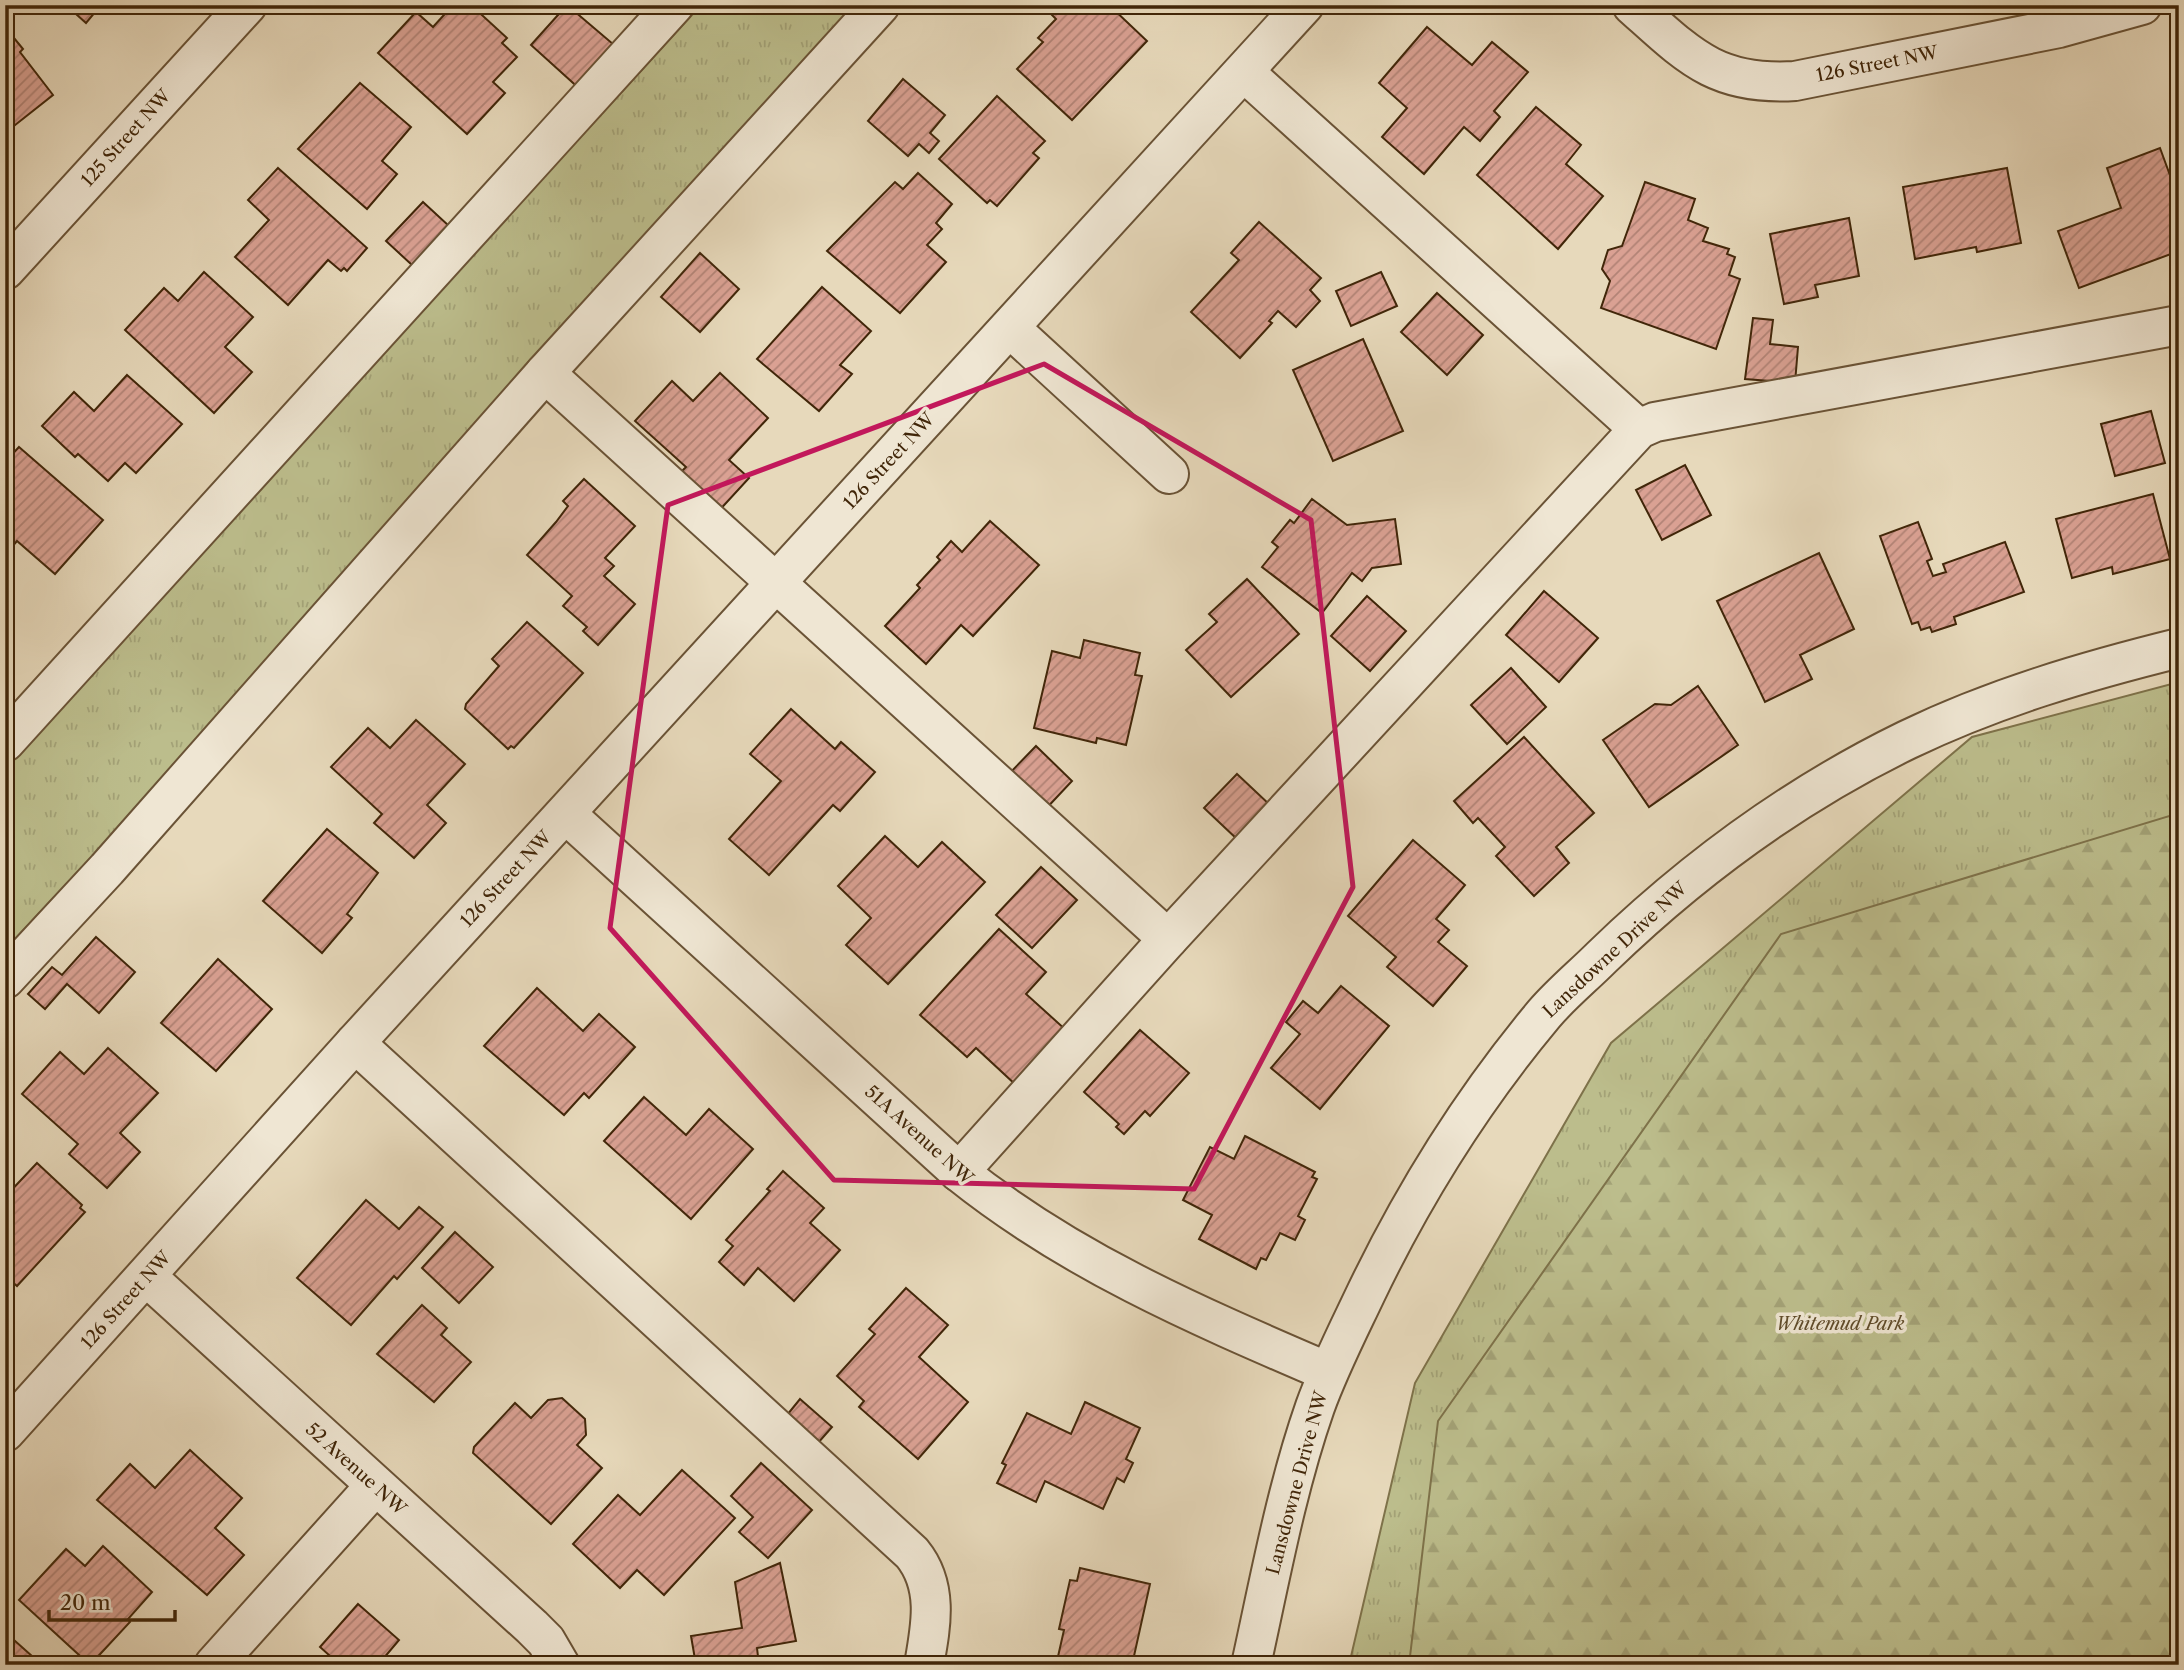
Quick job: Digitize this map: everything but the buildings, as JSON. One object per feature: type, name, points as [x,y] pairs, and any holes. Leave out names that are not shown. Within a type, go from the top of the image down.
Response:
[{"type":"street","name":"125 Street NW","points":[[7,263],[247,5]]},
{"type":"street","points":[[5,742],[674,5]]},
{"type":"street","points":[[5,979],[107,869],[545,373],[880,5]]},
{"type":"street","name":"126 Street NW","points":[[5,1432],[147,1278],[355,1043],[1011,330],[1304,5]]},
{"type":"street","name":"126 Street NW","points":[[1632,5],[1681,49],[1704,65],[1735,78],[1769,82],[1795,81],[2116,9]]},
{"type":"street","points":[[1244,72],[1639,429]]},
{"type":"street","points":[[959,1172],[1168,939],[1639,429],[1655,422],[2179,325]]},
{"type":"street","points":[[1011,330],[1169,474]]},
{"type":"street","points":[[545,373],[1168,939]]},
{"type":"street","name":"Lansdowne Drive NW","points":[[1251,1665],[1293,1488],[1328,1372],[1387,1251],[1457,1129],[1546,1011],[1670,897],[1778,814],[1835,778],[1907,740],[1974,710],[2039,687],[2179,648]]},
{"type":"street","name":"51A Avenue NW","points":[[566,814],[959,1172],[998,1203],[1088,1261],[1168,1303],[1328,1372]]},
{"type":"street","points":[[355,1043],[912,1553],[922,1564],[932,1605],[924,1665]]},
{"type":"street","name":"52 Avenue NW","points":[[147,1278],[374,1487],[532,1627],[560,1665]]},
{"type":"street","points":[[214,1665],[374,1487]]},
{"type":"highlighted area","points":[[1044,364],[1311,520],[1353,887],[1194,1189],[834,1180],[610,928],[668,505]]},
{"type":"green space","points":[[701,5],[888,5],[5,950],[5,767]]},
{"type":"green space","name":"Whitemud Park","points":[[2179,682],[2179,1665],[1349,1665],[1415,1383],[1611,1043],[1972,737]]},
{"type":"green space","name":"Whitemud Park","points":[[2179,813],[2179,1665],[1409,1665],[1438,1421],[1781,934]]}]
